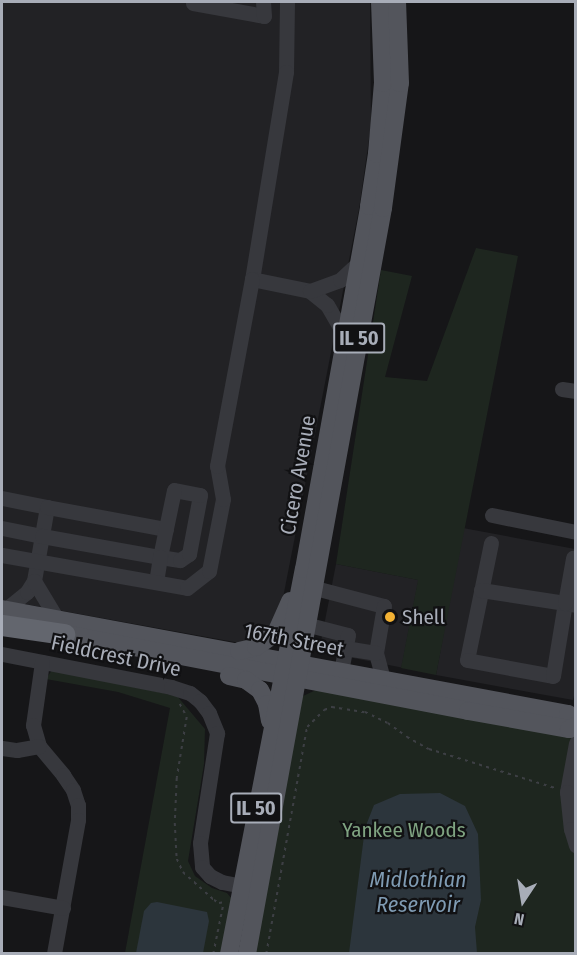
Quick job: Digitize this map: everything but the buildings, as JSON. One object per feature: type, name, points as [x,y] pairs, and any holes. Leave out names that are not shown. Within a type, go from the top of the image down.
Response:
[{"type":"highway","points":[[3,616],[61,627]]},
{"type":"main road","name":"Cicero Avenue","points":[[248,954],[260,890],[292,671],[304,569],[377,154],[383,83],[380,2]]},
{"type":"main road","name":"Cicero Avenue","points":[[229,954],[271,729],[309,625],[391,156],[400,83],[397,2]]},
{"type":"main road","points":[[237,651],[256,647],[276,633],[304,569]]},
{"type":"main road","name":"167th Street","points":[[61,627],[237,651],[292,671],[341,672],[568,714],[576,721]]},
{"type":"main road","name":"167th Street","points":[[61,627],[103,641],[292,671],[569,729],[576,726]]},
{"type":"main road","points":[[103,641],[123,651],[178,666],[246,680],[264,695],[271,729]]},
{"type":"street","points":[[190,2],[264,16],[263,2]]},
{"type":"street","points":[[2,555],[187,588],[209,571],[223,499],[217,466],[252,279],[286,72],[287,2]]},
{"type":"street","points":[[310,291],[340,280],[359,262]]},
{"type":"street","points":[[252,279],[310,291],[327,305],[345,336]]},
{"type":"street","points":[[2,528],[42,536],[160,556],[180,560],[189,554],[200,495],[174,490],[160,556],[156,582]]},
{"type":"street","points":[[2,498],[166,529]]},
{"type":"street","points":[[3,616],[27,592],[34,581],[47,507]]},
{"type":"street","points":[[492,515],[576,532]]},
{"type":"street","points":[[490,543],[467,660],[553,676],[570,604],[573,558]]},
{"type":"street","points":[[34,581],[61,627]]},
{"type":"street","points":[[315,588],[384,606],[376,653],[383,680]]},
{"type":"street","points":[[481,590],[570,604]]},
{"type":"street","points":[[309,625],[348,635],[341,672]]},
{"type":"street","points":[[345,648],[376,653]]},
{"type":"street","name":"Fieldcrest Drive","points":[[2,654],[171,687],[190,693],[200,701],[209,713],[217,733],[199,855],[202,867],[210,876],[260,890]]},
{"type":"street","points":[[42,662],[33,726],[39,746],[73,790],[78,805],[78,820],[54,954]]},
{"type":"street","points":[[576,743],[567,792],[571,829],[576,845]]},
{"type":"street","points":[[2,748],[17,750],[39,746]]},
{"type":"street","points":[[2,897],[63,908]]},
{"type":"path","points":[[173,698],[180,703],[187,717],[177,778],[175,823],[177,859],[183,872],[214,900],[223,904]]},
{"type":"path","points":[[266,954],[307,727],[324,710],[332,707],[365,712],[388,723],[407,738],[429,748],[567,792]]},
{"type":"path","points":[[213,954],[223,904],[227,901]]},
{"type":"shaded area","points":[[2,2],[370,2],[371,125],[359,209],[281,608],[274,629],[258,639],[240,643],[2,600]]},
{"type":"shaded area","points":[[463,528],[575,549],[576,688],[573,700],[436,675]]},
{"type":"shaded area","points":[[336,564],[418,580],[401,667],[319,651]]},
{"type":"green space","points":[[476,248],[518,256],[436,675],[401,668],[418,580],[336,564],[381,270],[412,276],[385,377],[427,381]]},
{"type":"green space","points":[[52,670],[177,696],[205,729],[204,764],[188,861],[195,876],[212,888],[227,893],[232,899],[222,953],[125,953],[170,708],[118,692],[46,679]]},
{"type":"green space","name":"Yankee Woods","points":[[316,690],[575,738],[575,953],[254,954],[299,703],[303,696]]},
{"type":"water","name":"Midlothian Reservoir","points":[[440,793],[465,806],[478,834],[481,900],[475,927],[477,953],[349,953],[365,828],[374,805],[400,794]]},
{"type":"water","points":[[157,902],[207,912],[209,921],[203,953],[136,953],[144,911],[151,903]]},
{"type":"place","name":"Shell","points":[[390,617]]}]
